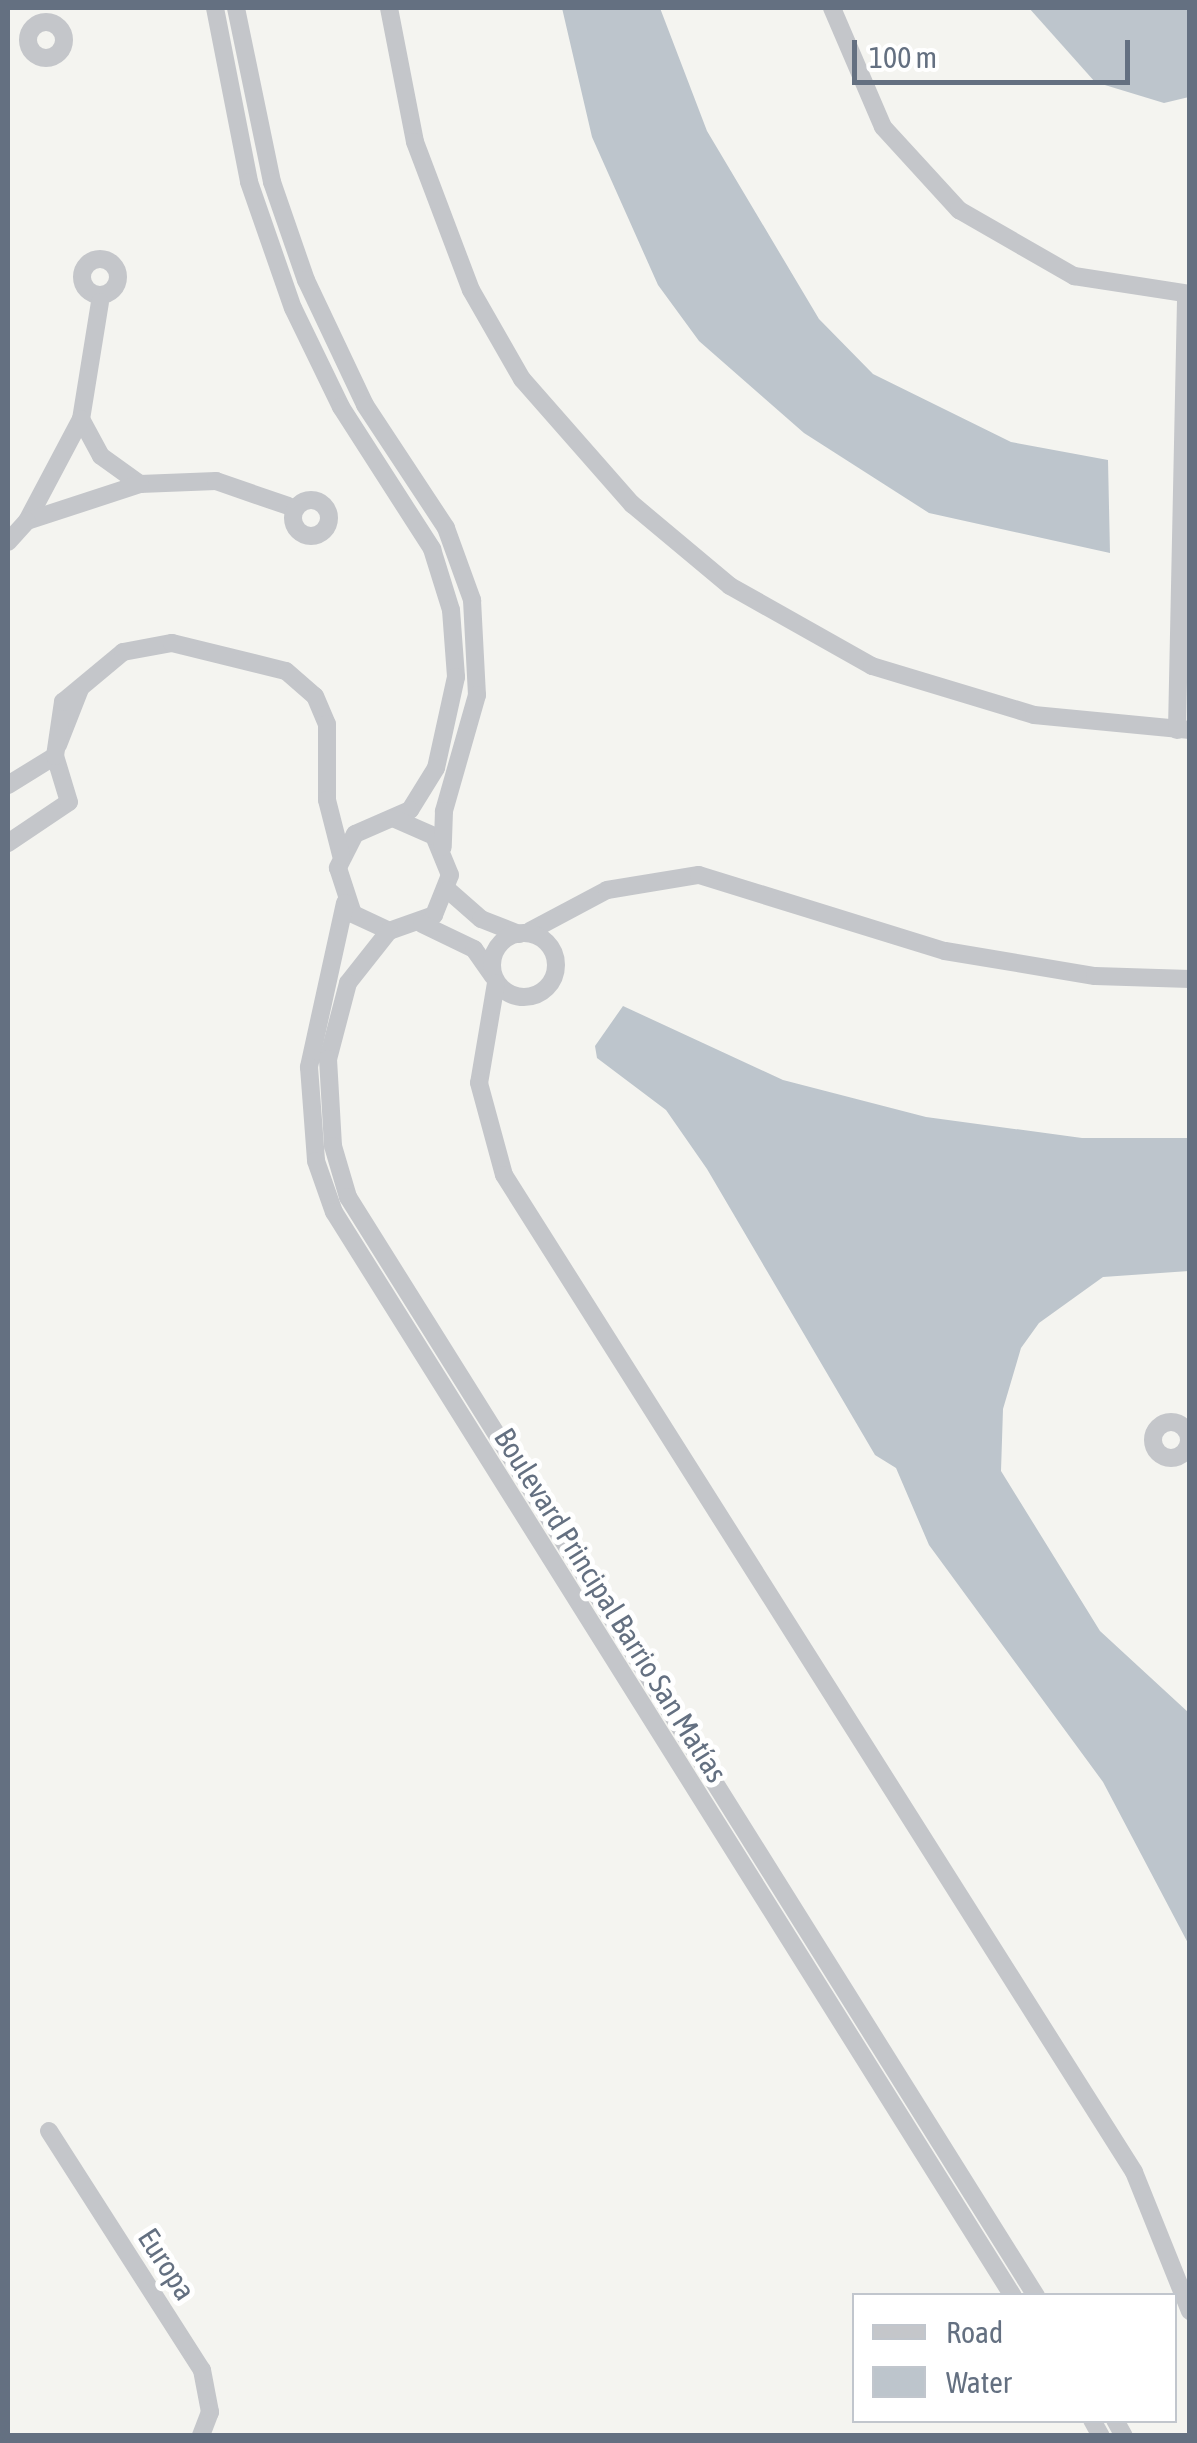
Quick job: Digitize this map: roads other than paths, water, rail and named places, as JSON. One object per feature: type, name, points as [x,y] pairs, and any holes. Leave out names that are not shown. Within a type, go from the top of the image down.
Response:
[{"type":"street","points":[[215,8],[250,182],[293,308],[342,407],[432,549],[451,610],[456,677],[446,739],[420,798],[395,819],[366,826],[337,823]]},
{"type":"street","points":[[236,8],[272,182],[306,280],[366,404],[446,528],[472,600],[477,695],[444,811],[448,890],[481,920],[551,944],[555,959]]},
{"type":"street","points":[[389,8],[415,142],[472,290],[522,379],[632,504],[730,586],[872,666],[1016,712],[1183,730],[1188,294],[1074,276],[959,210],[883,126],[832,8]]},
{"type":"street","points":[[8,542],[27,521],[81,419],[100,302]]},
{"type":"street","points":[[81,419],[101,456],[140,484]]},
{"type":"street","points":[[27,521],[140,484],[216,481],[288,506]]},
{"type":"street","points":[[8,785],[57,750],[80,690],[123,652],[155,644],[286,671],[308,686],[327,724],[327,800],[337,823],[345,904],[389,931],[422,924],[474,949],[494,980],[526,997]]},
{"type":"street","points":[[8,843],[70,802],[57,750]]},
{"type":"street","points":[[395,819],[423,827],[443,848]]},
{"type":"street","points":[[341,856],[366,826]]},
{"type":"street","points":[[1190,979],[1095,976],[945,951],[699,875],[638,881],[568,911],[498,952],[492,1017],[479,1083],[504,1175],[1134,2172],[1190,2311]]},
{"type":"street","points":[[422,924],[448,890]]},
{"type":"street","name":"Boulevard Principal Barrio San Matías","points":[[345,904],[309,1067],[313,1144],[334,1212],[1011,2293]]},
{"type":"street","points":[[492,1017],[547,985],[568,911]]},
{"type":"street","name":"Boulevard Principal Barrio San Matías","points":[[389,931],[348,983],[328,1059],[333,1146],[348,1197],[1034,2293]]},
{"type":"street","name":"Europa","points":[[49,2131],[202,2370],[210,2412],[201,2436]]},
{"type":"water","points":[[562,8],[660,8],[707,131],[819,319],[873,374],[1011,442],[1108,460],[1110,553],[929,513],[804,433],[699,341],[658,285],[592,137]]},
{"type":"water","points":[[1029,8],[1189,8],[1189,97],[1164,103],[1095,82]]},
{"type":"water","points":[[623,1006],[783,1080],[926,1117],[1082,1138],[1189,1138],[1189,1271],[1103,1277],[1039,1323],[1021,1348],[1003,1409],[1001,1471],[1100,1631],[1189,1713],[1189,1945],[1103,1782],[929,1545],[896,1468],[875,1455],[707,1169],[666,1110],[597,1058],[595,1046]]}]
